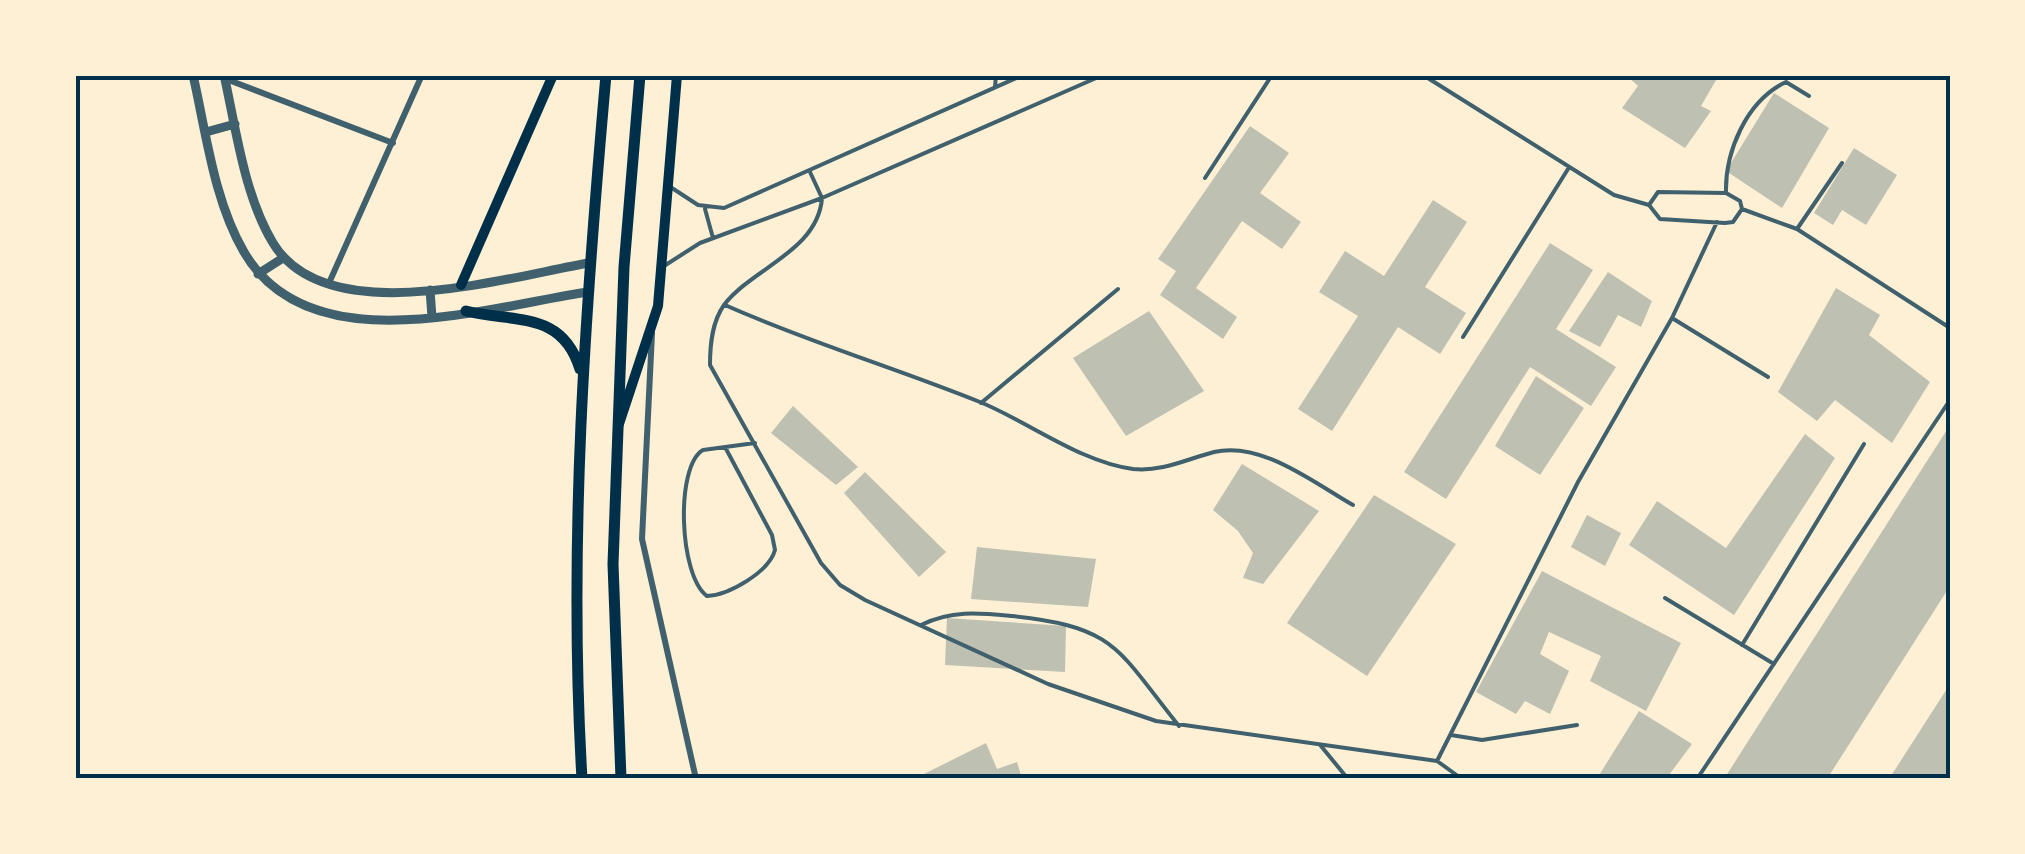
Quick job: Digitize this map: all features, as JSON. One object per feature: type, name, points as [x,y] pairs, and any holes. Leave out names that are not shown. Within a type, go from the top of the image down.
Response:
[{"type":"highway","points":[[582,779],[574,561],[587,292],[606,75]]},
{"type":"highway","points":[[621,779],[614,564],[624,267],[640,75]]},
{"type":"highway","points":[[466,311],[552,327],[573,348],[582,377]]},
{"type":"main road","points":[[461,285],[553,75]]},
{"type":"main road","points":[[619,425],[652,333],[664,266],[677,75]]},
{"type":"street","points":[[193,75],[226,213],[258,274],[289,299],[322,314],[351,320],[432,317],[587,292]]},
{"type":"street","points":[[329,284],[422,75]]},
{"type":"street","points":[[224,77],[393,142]]},
{"type":"street","points":[[224,77],[258,209],[283,258],[329,284],[359,292],[430,290],[589,262]]},
{"type":"street","points":[[206,132],[236,124]]},
{"type":"street","points":[[258,274],[283,258]]},
{"type":"street","points":[[430,290],[432,317]]},
{"type":"street","points":[[652,333],[642,539],[696,779]]},
{"type":"lane","points":[[994,87],[996,75]]},
{"type":"lane","points":[[670,186],[705,208],[724,208],[1023,75]]},
{"type":"lane","points":[[664,266],[713,238],[822,198],[1103,75]]},
{"type":"lane","points":[[1205,178],[1272,75]]},
{"type":"lane","points":[[1423,75],[1568,169],[1614,195],[1649,205],[1660,220],[1733,222],[1742,209],[1740,201],[1726,193],[1664,191],[1654,195],[1649,205]]},
{"type":"lane","points":[[1726,193],[1726,164],[1737,134],[1756,109],[1786,82],[1808,96]]},
{"type":"lane","points":[[1798,229],[1842,163]]},
{"type":"lane","points":[[1463,337],[1568,169]]},
{"type":"lane","points":[[810,172],[822,198],[816,222],[804,237],[724,305],[710,336],[710,365],[830,574],[852,593],[1063,690],[1179,726],[1437,761],[1462,779]]},
{"type":"lane","points":[[705,208],[713,238]]},
{"type":"lane","points":[[1742,209],[1798,229],[1950,328]]},
{"type":"lane","points":[[1437,761],[1578,482],[1672,318],[1717,222]]},
{"type":"lane","points":[[982,403],[1118,289]]},
{"type":"lane","points":[[724,305],[982,403],[1094,457],[1134,469],[1177,466],[1217,451],[1242,450],[1275,461],[1353,505]]},
{"type":"lane","points":[[1672,318],[1768,377]]},
{"type":"lane","points":[[1697,779],[1950,400]]},
{"type":"lane","points":[[725,447],[772,535],[775,550],[763,570],[720,594],[707,596],[697,587],[684,551],[690,465],[703,450],[725,447],[755,443]]},
{"type":"lane","points":[[1742,645],[1864,444]]},
{"type":"lane","points":[[1665,598],[1774,664]]},
{"type":"lane","points":[[919,626],[948,614],[973,612],[1081,626],[1118,650],[1179,726]]},
{"type":"lane","points":[[1450,735],[1482,740],[1577,726]]},
{"type":"lane","points":[[1321,746],[1348,779]]},
{"type":"building","points":[[1626,75],[1719,75],[1701,106],[1711,111],[1685,148],[1622,108],[1638,86]]},
{"type":"building","points":[[1774,93],[1829,128],[1782,208],[1726,171]]},
{"type":"building","points":[[1250,126],[1289,153],[1260,193],[1301,222],[1282,249],[1242,221],[1196,288],[1237,317],[1223,339],[1160,295],[1176,271],[1158,259]]},
{"type":"building","points":[[1854,148],[1897,175],[1866,225],[1842,210],[1833,225],[1814,213]]},
{"type":"building","points":[[1433,200],[1467,222],[1425,287],[1466,313],[1440,354],[1398,327],[1332,431],[1298,409],[1358,316],[1319,292],[1345,251],[1384,276]]},
{"type":"building","points":[[1550,243],[1593,270],[1556,329],[1616,367],[1591,406],[1530,367],[1446,499],[1404,472]]},
{"type":"building","points":[[1608,272],[1652,301],[1641,327],[1618,315],[1600,347],[1569,331]]},
{"type":"building","points":[[1836,288],[1880,315],[1869,335],[1930,382],[1892,443],[1835,400],[1817,421],[1778,392]]},
{"type":"building","points":[[1149,311],[1204,391],[1126,436],[1073,358]]},
{"type":"building","points":[[1536,376],[1584,408],[1540,475],[1495,446]]},
{"type":"building","points":[[793,406],[858,467],[836,485],[771,433]]},
{"type":"building","points":[[1950,425],[1950,586],[1827,779],[1724,779]]},
{"type":"building","points":[[1805,434],[1835,458],[1734,615],[1629,545],[1657,501],[1726,548]]},
{"type":"building","points":[[1242,464],[1319,511],[1263,584],[1243,578],[1253,553],[1238,531],[1213,510]]},
{"type":"building","points":[[865,472],[946,552],[919,577],[844,493]]},
{"type":"building","points":[[1374,495],[1456,544],[1367,676],[1287,623]]},
{"type":"building","points":[[1587,515],[1621,533],[1605,566],[1571,547]]},
{"type":"building","points":[[977,547],[1096,559],[1088,607],[971,599]]},
{"type":"building","points":[[1542,571],[1681,643],[1646,711],[1590,681],[1601,656],[1549,632],[1540,654],[1569,671],[1550,714],[1525,701],[1516,714],[1476,692]]},
{"type":"building","points":[[947,618],[1066,626],[1065,672],[945,665]]},
{"type":"building","points":[[1950,684],[1950,779],[1889,779]]},
{"type":"building","points":[[1639,711],[1692,744],[1666,779],[1601,779],[1598,777]]},
{"type":"building","points":[[986,743],[997,769],[1017,762],[1022,779],[914,779]]}]
